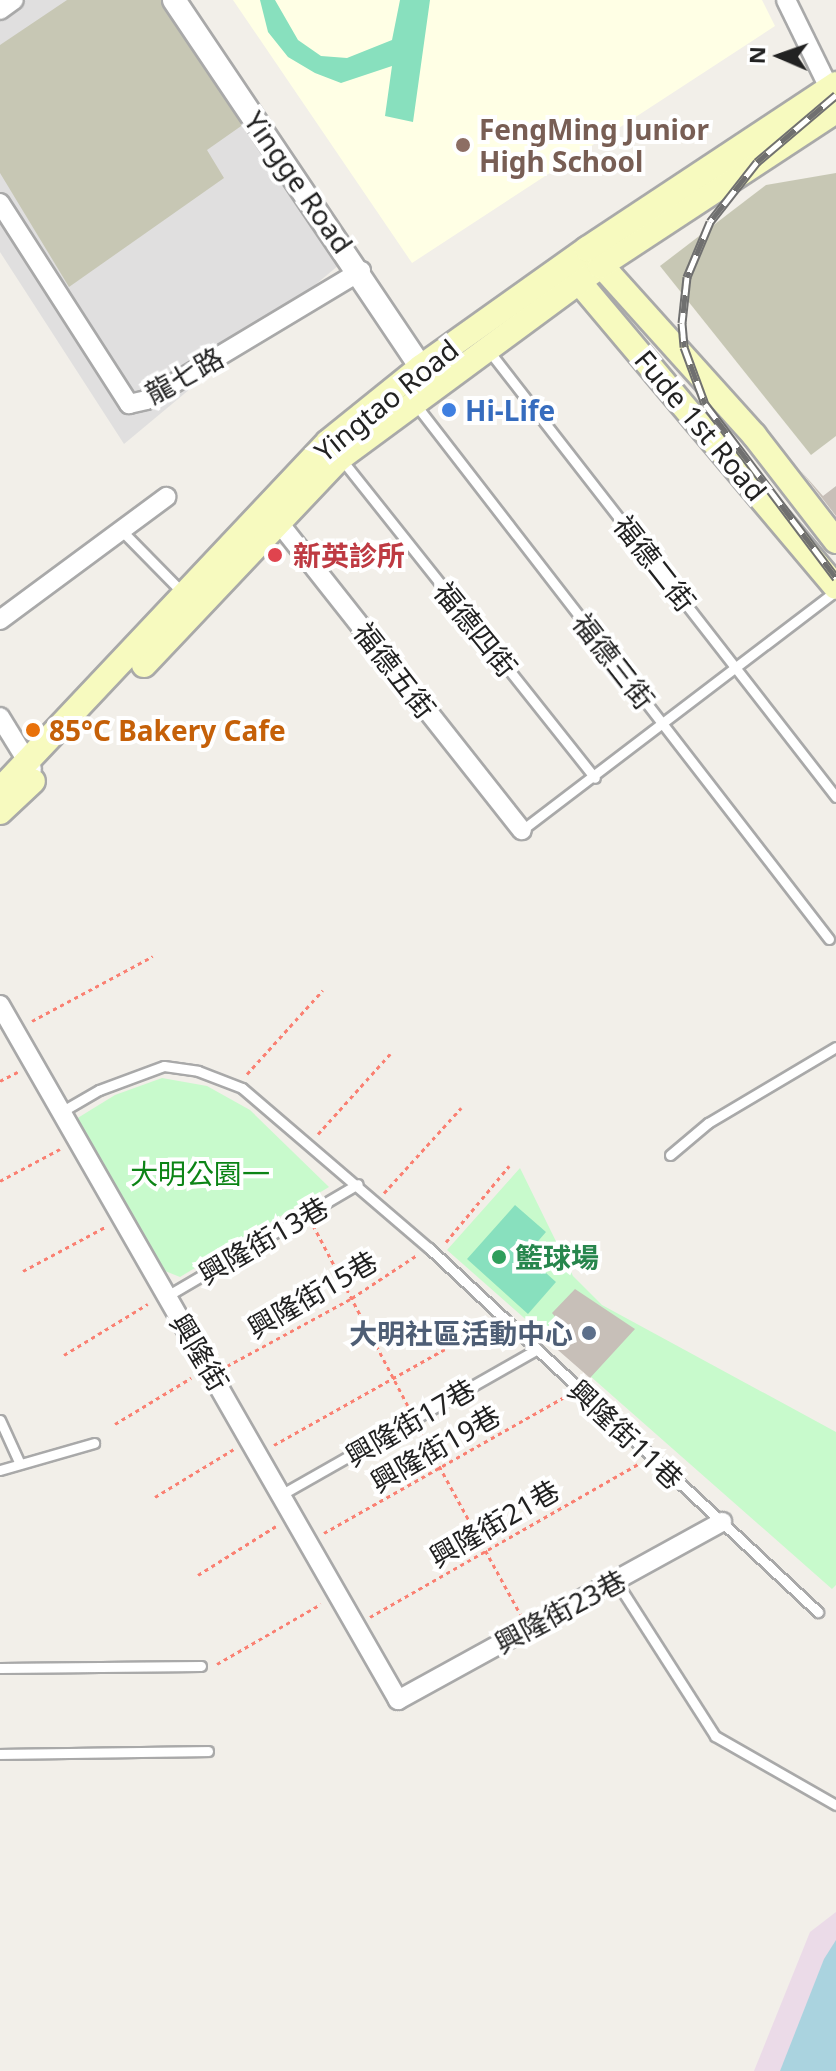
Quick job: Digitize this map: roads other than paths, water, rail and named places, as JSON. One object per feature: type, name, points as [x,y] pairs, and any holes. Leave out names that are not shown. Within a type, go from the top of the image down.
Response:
[{"type":"main road","name":"Yingtao Road","points":[[0,790],[33,770],[334,450],[427,376],[593,257],[834,96]]},
{"type":"main road","name":"Fude 1st Road","points":[[593,257],[754,435],[836,541]]},
{"type":"main road","name":"Fude 1st Road","points":[[572,273],[836,589]]},
{"type":"main road","name":"Yingtao Road","points":[[0,812],[186,596],[274,516]]},
{"type":"street","points":[[0,10],[14,0]]},
{"type":"street","name":"Yingge Road","points":[[174,0],[361,271],[427,376]]},
{"type":"street","points":[[786,0],[834,96]]},
{"type":"street","name":"龍七路","points":[[0,203],[129,404],[146,400],[361,271]]},
{"type":"street","points":[[0,620],[166,497]]},
{"type":"street","name":"福德五街","points":[[274,516],[522,830]]},
{"type":"street","points":[[0,717],[33,770]]},
{"type":"street","name":"興隆街","points":[[0,1005],[284,1493],[398,1700]]},
{"type":"street","name":"興隆街23巷","points":[[398,1700],[722,1522]]},
{"type":"lane","name":"福德二街","points":[[479,338],[738,667],[836,797]]},
{"type":"lane","name":"福德三街","points":[[406,393],[829,939]]},
{"type":"lane","name":"福德四街","points":[[334,450],[595,778]]},
{"type":"lane","points":[[121,530],[186,596]]},
{"type":"lane","points":[[522,830],[595,778],[836,589]]},
{"type":"lane","points":[[670,1155],[708,1123],[836,1047]]},
{"type":"lane","name":"興隆街11巷","points":[[61,1112],[99,1090],[164,1066],[198,1071],[237,1086],[306,1147],[358,1184],[818,1612]]},
{"type":"lane","name":"興隆街13巷","points":[[166,1295],[358,1184]]},
{"type":"lane","name":"興隆街17巷","points":[[284,1493],[536,1350]]},
{"type":"lane","points":[[0,1420],[20,1464]]},
{"type":"lane","points":[[0,1470],[94,1443]]},
{"type":"lane","points":[[616,1581],[715,1736],[836,1805]]},
{"type":"lane","points":[[0,1668],[201,1666]]},
{"type":"lane","points":[[0,1754],[208,1751]]},
{"type":"water","points":[[836,1940],[836,2071],[780,2071],[824,1959]]},
{"type":"railway","points":[[836,95],[757,162],[710,222],[687,277],[682,323],[684,347],[705,404],[836,578]]},
{"type":"place","name":"FengMing Junior High School","points":[[463,145]]},
{"type":"place","name":"Hi-Life","points":[[449,410]]},
{"type":"place","name":"新英診所","points":[[275,555]]},
{"type":"place","name":"85°C Bakery Cafe","points":[[33,730]]},
{"type":"place","name":"籃球場","points":[[499,1257]]},
{"type":"place","name":"大明社區活動中心","points":[[589,1333]]},
{"type":"park label","name":"大明公園一","points":[[200,1173]]}]
